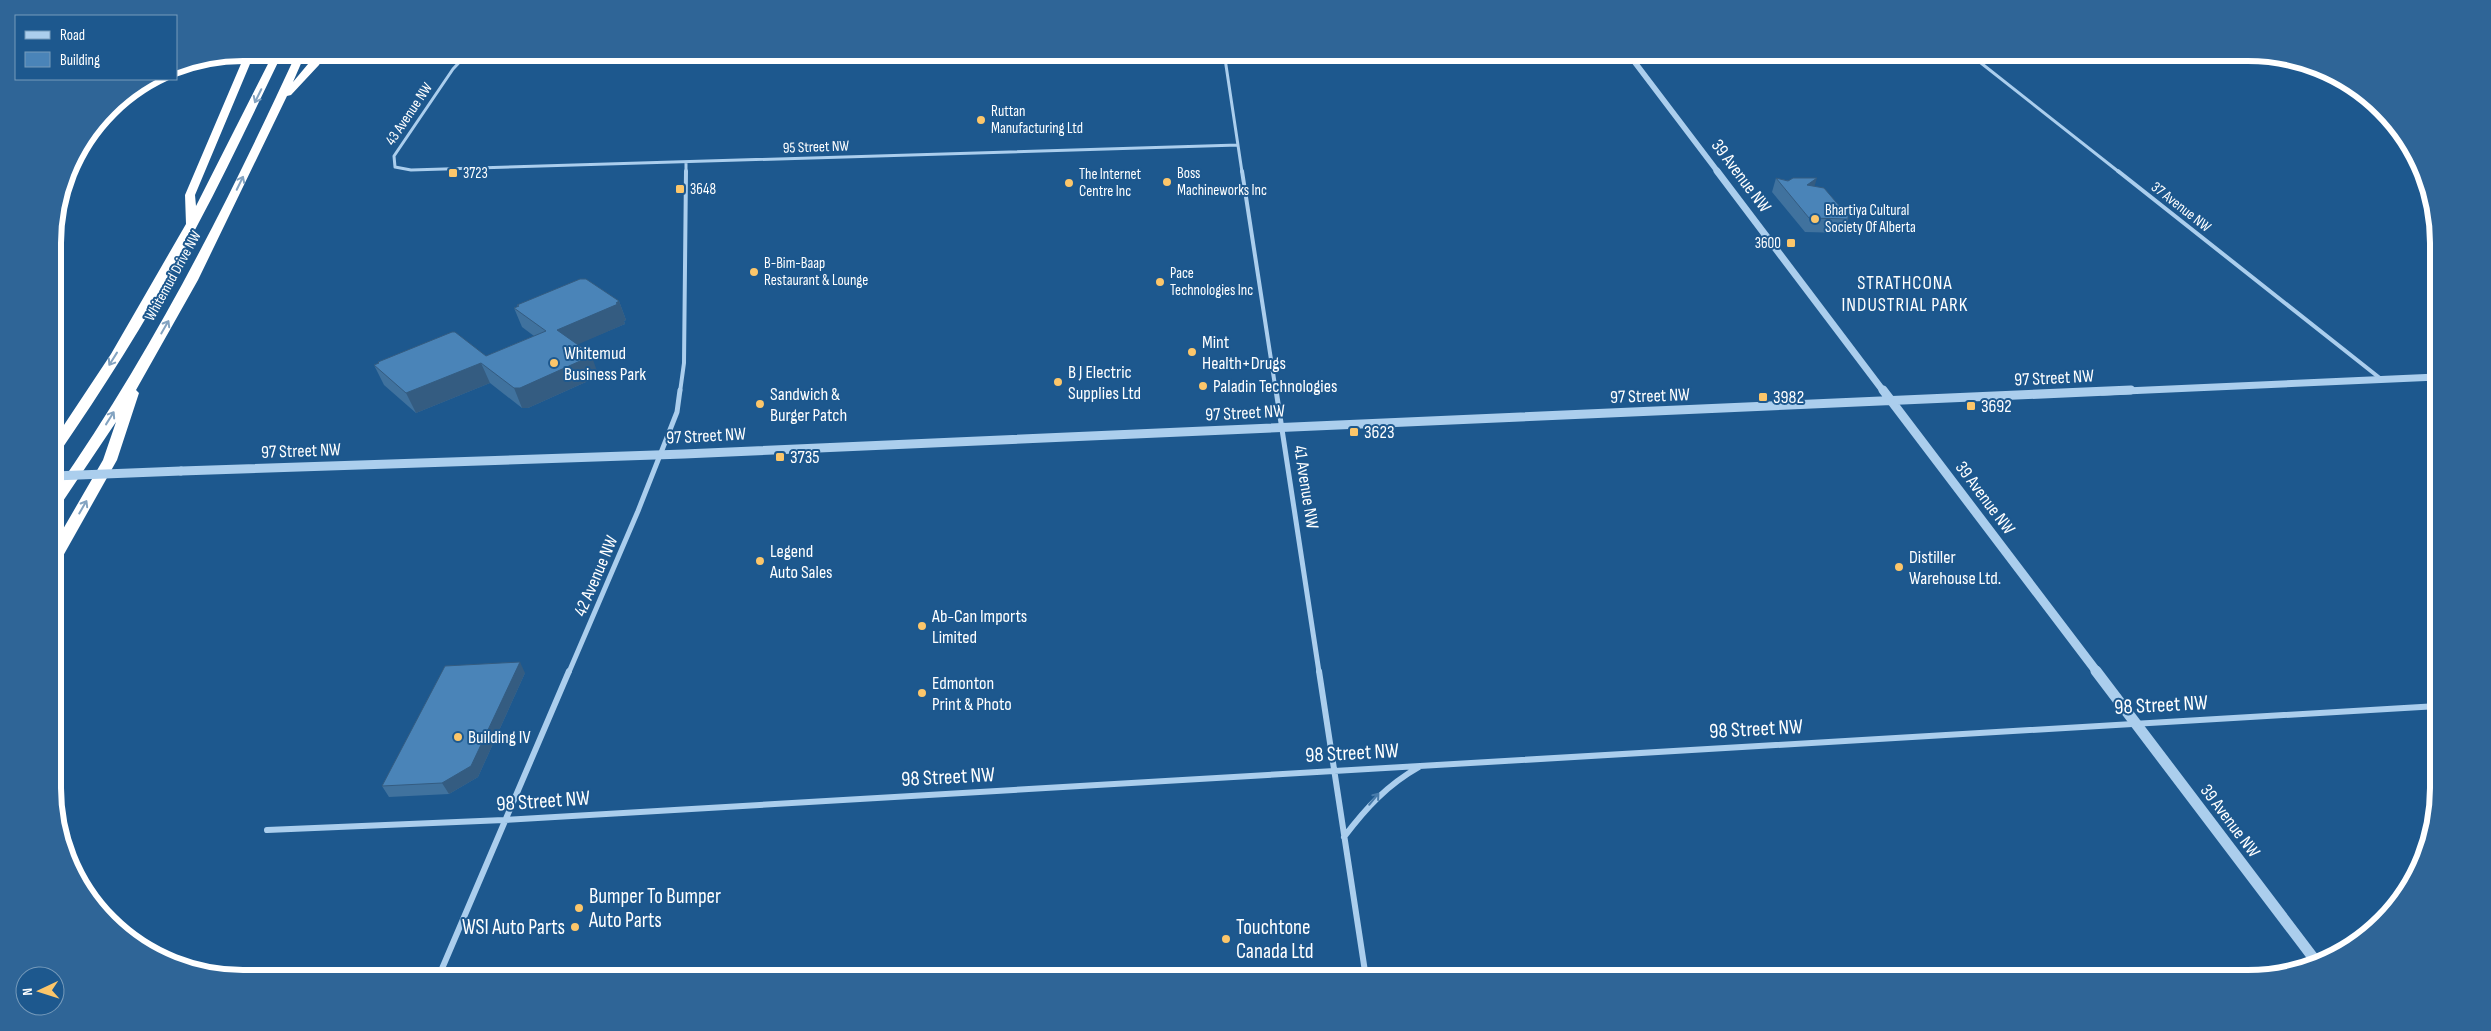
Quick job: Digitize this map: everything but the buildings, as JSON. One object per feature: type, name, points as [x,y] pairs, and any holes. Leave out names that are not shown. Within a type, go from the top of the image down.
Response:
[{"type":"highway","points":[[192,226],[190,195],[246,61]]},
{"type":"highway","name":"Whitemud Drive NW","points":[[61,440],[74,422],[192,226],[274,61]]},
{"type":"highway","name":"Whitemud Drive NW","points":[[61,493],[140,369],[209,248],[298,61]]},
{"type":"highway","points":[[278,104],[317,61]]},
{"type":"highway","points":[[61,546],[110,460],[140,369]]},
{"type":"highway","points":[[61,434],[74,422]]},
{"type":"street","name":"43 Avenue NW","points":[[394,167],[394,156],[453,68],[460,61]]},
{"type":"street","name":"41 Avenue NW","points":[[1225,61],[1365,970]]},
{"type":"street","name":"39 Avenue NW","points":[[1634,61],[2313,958]]},
{"type":"street","name":"37 Avenue NW","points":[[1978,61],[2382,379]]},
{"type":"street","name":"95 Street NW","points":[[394,167],[411,170],[1238,145]]},
{"type":"street","name":"42 Avenue NW","points":[[441,970],[504,820],[584,639],[661,455],[676,412],[683,374],[686,290],[686,162]]},
{"type":"street","name":"97 Street NW","points":[[61,476],[661,455],[2430,377]]},
{"type":"street","name":"98 Street NW","points":[[267,830],[504,820],[2430,706]]},
{"type":"street","points":[[1344,837],[1377,794],[1395,780],[1422,765]]},
{"type":"place","name":"Ruttan Manufacturing Ltd","points":[[981,120]]},
{"type":"place","name":"3723","points":[[453,173]]},
{"type":"place","name":"Boss Machineworks Inc","points":[[1167,182]]},
{"type":"place","name":"The Internet Centre Inc","points":[[1069,183]]},
{"type":"place","name":"3648","points":[[680,189]]},
{"type":"place","name":"Bhartiya Cultural Society Of Alberta","points":[[1815,219]]},
{"type":"place","name":"3600","points":[[1791,243]]},
{"type":"place","name":"B-Bim-Baap Restaurant & Lounge","points":[[754,272]]},
{"type":"place","name":"Pace Technologies Inc","points":[[1160,282]]},
{"type":"place","name":"Mint Health+Drugs","points":[[1192,352]]},
{"type":"place","name":"Whitemud Business Park","points":[[554,363]]},
{"type":"place","name":"B J Electric Supplies Ltd","points":[[1058,382]]},
{"type":"place","name":"Paladin Technologies","points":[[1203,386]]},
{"type":"place","name":"3982","points":[[1763,397]]},
{"type":"place","name":"Sandwich & Burger Patch","points":[[760,404]]},
{"type":"place","name":"3692","points":[[1971,406]]},
{"type":"place","name":"3623","points":[[1354,432]]},
{"type":"place","name":"3735","points":[[780,457]]},
{"type":"place","name":"Legend Auto Sales","points":[[760,561]]},
{"type":"place","name":"Distiller Warehouse Ltd.","points":[[1899,567]]},
{"type":"place","name":"Ab-Can Imports Limited","points":[[922,626]]},
{"type":"place","name":"Edmonton Print & Photo","points":[[922,693]]},
{"type":"place","name":"Building IV","points":[[458,737]]},
{"type":"place","name":"Bumper To Bumper Auto Parts","points":[[579,908]]},
{"type":"place","name":"WSI Auto Parts","points":[[575,927]]},
{"type":"place","name":"Touchtone Canada Ltd","points":[[1226,939]]},
{"type":"district","name":"STRATHCONA INDUSTRIAL PARK","points":[[1905,294]]}]
